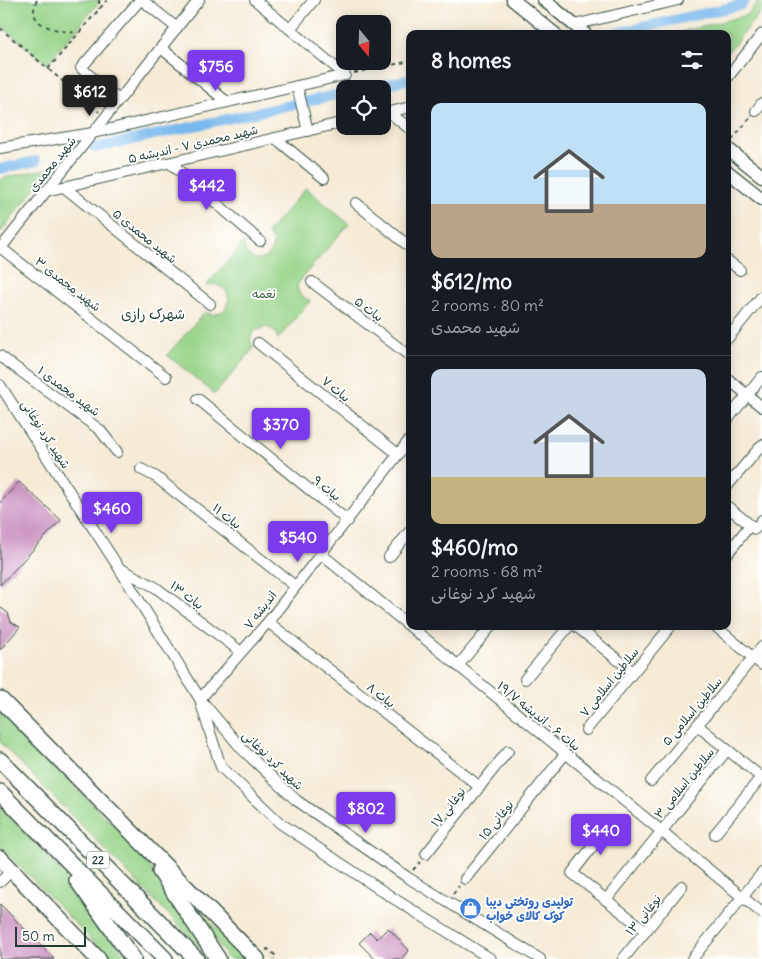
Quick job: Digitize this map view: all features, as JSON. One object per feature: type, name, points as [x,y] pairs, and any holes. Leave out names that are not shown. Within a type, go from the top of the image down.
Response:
[{"type":"highway","points":[[0,699],[132,831],[263,957]]},
{"type":"highway","name":"22","points":[[0,760],[196,959]]},
{"type":"highway","name":"22","points":[[0,792],[165,959]]},
{"type":"highway","points":[[132,831],[183,903],[218,959]]},
{"type":"highway","points":[[54,846],[133,959]]},
{"type":"highway","points":[[4,864],[98,959]]},
{"type":"main road","points":[[513,0],[550,30]]},
{"type":"main road","points":[[544,0],[580,30]]},
{"type":"main road","points":[[731,150],[762,176]]},
{"type":"main road","points":[[731,174],[762,199]]},
{"type":"street","points":[[119,100],[81,68],[141,0],[176,28]]},
{"type":"street","name":"شهید محمدی","points":[[1,248],[199,0]]},
{"type":"street","points":[[255,0],[344,75]]},
{"type":"street","points":[[290,29],[314,0]]},
{"type":"street","points":[[643,9],[650,0]]},
{"type":"street","points":[[574,25],[678,0]]},
{"type":"street","points":[[731,73],[762,34]]},
{"type":"street","points":[[161,48],[227,102]]},
{"type":"street","points":[[0,148],[93,133],[344,75]]},
{"type":"street","points":[[297,86],[308,131]]},
{"type":"street","points":[[391,112],[406,108]]},
{"type":"street","points":[[391,116],[406,126]]},
{"type":"street","name":"شهید محمدی ۷ - اندیشه ۵","points":[[46,191],[336,124]]},
{"type":"street","points":[[275,138],[324,178]]},
{"type":"street","points":[[170,162],[260,241]]},
{"type":"street","name":"شهید محمدی ۵","points":[[64,187],[210,304]]},
{"type":"street","points":[[356,203],[406,244]]},
{"type":"street","name":"شهید محمدی ۳","points":[[1,248],[166,378]]},
{"type":"street","points":[[731,265],[740,270]]},
{"type":"street","name":"بیات ۵","points":[[312,282],[406,353]]},
{"type":"street","points":[[731,334],[762,296]]},
{"type":"street","name":"بیات ۷","points":[[258,343],[398,454]]},
{"type":"street","name":"شهید محمدی ۱","points":[[0,356],[100,430],[118,452]]},
{"type":"street","points":[[731,414],[762,377]]},
{"type":"street","points":[[731,382],[762,407]]},
{"type":"street","name":"شهید کرد نوغانی","points":[[0,386],[119,568],[200,699],[242,749],[296,800],[407,877],[540,959]]},
{"type":"street","name":"بیات ۹","points":[[198,399],[348,520]]},
{"type":"street","name":"اندیشه ۷","points":[[200,699],[268,622],[406,444]]},
{"type":"street","points":[[731,481],[762,445]]},
{"type":"street","name":"بیات ۱۱","points":[[141,468],[156,477],[295,586]]},
{"type":"street","points":[[731,509],[755,528],[762,520]]},
{"type":"street","points":[[731,549],[750,525]]},
{"type":"street","points":[[389,557],[406,536]]},
{"type":"street","name":"بیات ۶ - اندیشه ۱۹/۷","points":[[321,554],[406,623]]},
{"type":"street","name":"بیات ۱۳","points":[[119,568],[154,587],[236,648]]},
{"type":"street","name":"بیات ۸","points":[[268,622],[480,788]]},
{"type":"street","name":"بیات ۶ - اندیشه ۱۹/۷","points":[[414,630],[762,914]]},
{"type":"street","points":[[458,666],[488,630]]},
{"type":"street","points":[[525,680],[565,630]]},
{"type":"street","points":[[581,630],[633,672]]},
{"type":"street","name":"سلاطین اسلامی ۷","points":[[586,730],[668,630]]},
{"type":"street","points":[[720,630],[762,665]]},
{"type":"street","name":"سلاطین اسلامی ۵","points":[[651,781],[762,647]]},
{"type":"street","name":"شهید کرد نوغانی","points":[[200,699],[221,767],[280,823],[393,898],[491,959]]},
{"type":"street","points":[[697,725],[762,776],[715,834]]},
{"type":"street","name":"سلاطین اسلامی ۳","points":[[606,900],[727,750]]},
{"type":"street","name":"نوغانی ۱۷","points":[[426,854],[508,751]]},
{"type":"street","name":"نوغانی ۱۵","points":[[465,879],[566,754]]},
{"type":"street","points":[[610,824],[572,873],[646,931]]},
{"type":"street","points":[[0,882],[4,864]]},
{"type":"street","points":[[692,959],[762,873]]},
{"type":"street","name":"نوغانی ۱۳","points":[[623,959],[682,886]]},
{"type":"path","points":[[37,0],[34,6],[36,14],[38,20],[45,26],[51,30],[78,33]]},
{"type":"path","points":[[98,0],[99,9]]},
{"type":"path","points":[[48,68],[107,0]]},
{"type":"path","points":[[0,28],[106,117]]},
{"type":"path","points":[[344,75],[406,62]]},
{"type":"path","points":[[731,144],[759,107]]},
{"type":"path","points":[[407,877],[426,854]]},
{"type":"path","points":[[447,902],[465,879]]},
{"type":"path","points":[[263,957],[268,949],[276,956],[274,959]]},
{"type":"green space","points":[[0,0],[101,0],[47,64],[0,25]]},
{"type":"green space","points":[[759,0],[762,0],[762,10],[731,48],[731,30],[689,30],[747,15]]},
{"type":"green space","points":[[51,168],[0,233],[0,181],[3,178]]},
{"type":"green space","name":"نغمه","points":[[306,188],[349,224],[299,281],[297,287],[300,295],[310,301],[278,339],[275,331],[267,327],[254,331],[250,339],[253,349],[215,394],[167,355],[205,312],[214,315],[225,310],[229,299],[226,290],[215,284],[206,286],[244,242],[245,251],[253,259],[263,259],[270,254],[274,243],[267,233]]},
{"type":"green space","points":[[0,711],[132,844],[159,879],[210,957],[0,742]]},
{"type":"green space","points":[[0,806],[67,878],[128,959],[110,959],[0,846]]},
{"type":"green space","points":[[190,901],[246,959],[228,959]]},
{"type":"green space","points":[[102,908],[152,959],[139,959]]},
{"type":"building","points":[[19,482],[61,520],[0,585],[0,503]]},
{"type":"building","points":[[0,607],[8,613],[11,622],[20,627],[0,650]]},
{"type":"building","points":[[0,904],[54,959],[0,959]]},
{"type":"building","points":[[388,928],[409,950],[401,959],[375,959],[359,943],[370,932],[377,939]]},
{"type":"waterway","points":[[630,30],[741,5],[745,0]]},
{"type":"waterway","points":[[391,83],[406,80]]},
{"type":"waterway","points":[[95,148],[336,95]]},
{"type":"waterway","points":[[0,169],[36,161]]},
{"type":"place","name":"تولیدی روتختی دیبا کوک کالای خواب","points":[[470,908]]},
{"type":"district","name":"شهرک رازی","points":[[153,314]]}]
